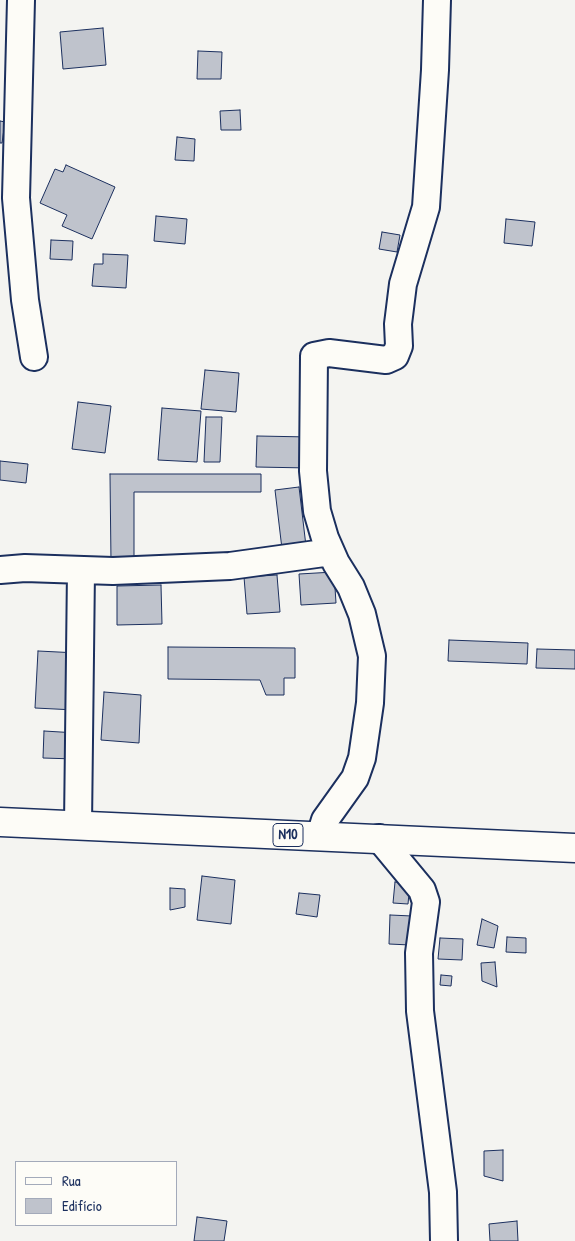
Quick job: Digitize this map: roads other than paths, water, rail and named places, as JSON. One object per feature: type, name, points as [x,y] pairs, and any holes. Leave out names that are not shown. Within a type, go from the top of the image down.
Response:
[{"type":"main road","name":"N10","points":[[0,822],[575,848]]},
{"type":"street","points":[[21,0],[8,199],[34,357]]},
{"type":"street","points":[[320,836],[326,820],[355,778],[362,758],[370,703],[372,656],[362,614],[352,587],[331,552],[317,511],[313,471],[314,356],[329,353],[386,360],[395,356],[399,346],[398,324],[403,284],[426,207],[436,70],[437,0]]},
{"type":"street","points":[[0,570],[24,568],[113,571],[230,566],[331,552]]},
{"type":"street","points":[[78,826],[80,570]]},
{"type":"street","points":[[379,838],[422,890],[426,902],[419,953],[420,1011],[443,1192],[444,1241]]}]
